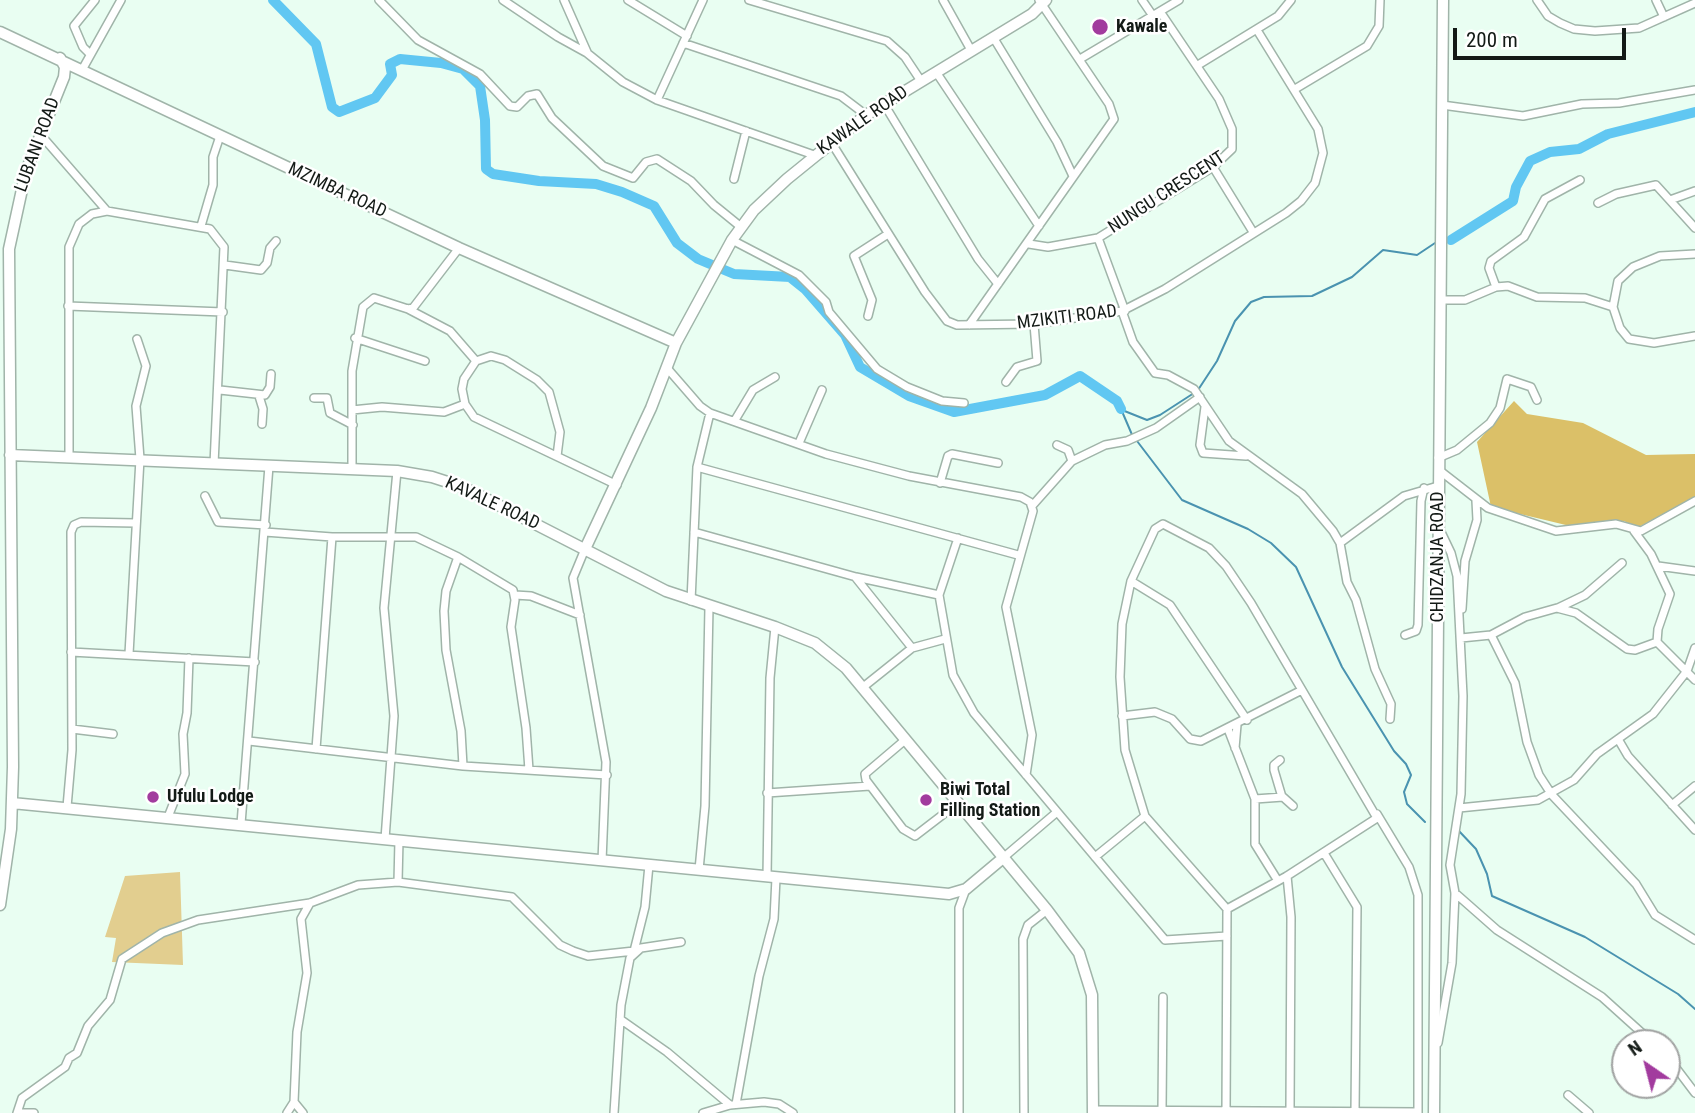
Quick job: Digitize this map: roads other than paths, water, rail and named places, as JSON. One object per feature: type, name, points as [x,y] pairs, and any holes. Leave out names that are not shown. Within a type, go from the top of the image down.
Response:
[{"type":"street","points":[[90,54],[83,47],[74,26],[76,20],[95,0]]},
{"type":"street","points":[[82,70],[121,0]]},
{"type":"street","points":[[379,0],[418,40],[480,74],[510,106],[517,107],[528,96],[537,94],[552,117],[603,166],[634,178],[646,162],[657,159],[691,181],[714,205],[741,226]]},
{"type":"street","points":[[503,0],[587,53],[623,82],[657,100],[814,155]]},
{"type":"street","points":[[564,0],[587,53]]},
{"type":"street","points":[[628,0],[685,39],[841,96],[866,116]]},
{"type":"street","points":[[657,100],[703,0]]},
{"type":"street","points":[[749,0],[887,41],[905,57],[921,81]]},
{"type":"street","points":[[943,0],[971,50]]},
{"type":"street","name":"NUNGU CRESCENT","points":[[1029,244],[1048,247],[1098,238],[1213,167],[1232,149],[1234,136],[1223,107],[1198,65],[1157,14],[1142,0]]},
{"type":"street","points":[[1080,59],[1179,0]]},
{"type":"street","points":[[1198,65],[1257,30],[1285,10],[1291,0]]},
{"type":"street","points":[[1295,89],[1367,46],[1379,26],[1380,0]]},
{"type":"street","name":"CHIDZANJA ROAD","points":[[1434,1113],[1443,0]]},
{"type":"street","points":[[1537,0],[1548,16],[1574,29],[1624,31],[1640,29],[1695,2]]},
{"type":"street","points":[[1656,0],[1664,18]]},
{"type":"street","points":[[969,325],[1112,124],[1114,115],[1043,1]]},
{"type":"street","name":"KAWALE ROAD","points":[[676,343],[732,240],[768,196],[814,155],[866,116],[993,37],[1043,1]]},
{"type":"street","name":"MZIKITI ROAD","points":[[831,142],[942,317],[952,324],[1034,324],[1124,311],[1171,286],[1301,201],[1315,183],[1321,168],[1323,146],[1318,129],[1257,30]]},
{"type":"street","name":"MZIMBA ROAD","points":[[0,33],[60,58],[459,248],[676,343]]},
{"type":"street","points":[[993,37],[1057,142],[1073,176]]},
{"type":"street","name":"LUBANI ROAD","points":[[0,905],[9,855],[12,803],[5,554],[10,455],[9,249],[22,182],[64,77],[65,67],[60,58]]},
{"type":"street","points":[[936,72],[1039,226]]},
{"type":"street","points":[[1441,105],[1523,116],[1582,104],[1619,103],[1695,90]]},
{"type":"street","points":[[884,104],[978,259],[998,284]]},
{"type":"street","points":[[734,179],[746,131]]},
{"type":"street","points":[[40,134],[107,211]]},
{"type":"street","points":[[201,226],[213,186],[213,157],[220,136]]},
{"type":"street","points":[[1213,167],[1253,232]]},
{"type":"street","points":[[1496,287],[1489,268],[1491,261],[1524,237],[1545,199],[1580,180]]},
{"type":"street","points":[[1598,203],[1616,194],[1630,193],[1653,184],[1695,228]]},
{"type":"street","points":[[1670,200],[1695,191]]},
{"type":"street","points":[[69,456],[68,306],[71,239],[85,219],[107,211],[201,226],[215,232],[221,240],[225,265],[214,464]]},
{"type":"street","points":[[869,316],[872,300],[854,256],[888,234]]},
{"type":"street","points":[[1098,238],[1133,342],[1155,373],[1168,374],[1197,394],[1229,441],[1246,456],[1302,494],[1340,543],[1348,587],[1356,600],[1375,668],[1391,704],[1390,719]]},
{"type":"street","points":[[732,240],[799,275],[826,302],[829,312],[877,369],[907,387],[942,401],[964,403]]},
{"type":"street","points":[[225,265],[261,270],[267,263],[270,248],[276,241]]},
{"type":"street","points":[[408,309],[418,304],[459,248]]},
{"type":"street","points":[[1695,254],[1660,256],[1633,267],[1618,281],[1613,307],[1623,335],[1637,342],[1654,343],[1695,336]]},
{"type":"street","points":[[1441,300],[1465,300],[1496,287],[1508,286],[1545,299],[1586,298],[1613,307]]},
{"type":"street","points":[[352,469],[355,338],[363,307],[370,299],[379,299],[408,309],[450,331],[476,361]]},
{"type":"street","points":[[68,306],[223,312]]},
{"type":"street","points":[[1006,382],[1017,368],[1037,361],[1034,324]]},
{"type":"street","points":[[355,338],[425,361]]},
{"type":"street","points":[[130,654],[140,459],[136,406],[146,366],[137,339]]},
{"type":"street","points":[[602,861],[607,775],[573,578],[617,485],[676,343]]},
{"type":"street","points":[[557,456],[560,432],[549,392],[537,380],[505,360],[491,356],[476,361],[464,379],[462,389],[466,404],[482,423],[617,485]]},
{"type":"street","points":[[667,368],[700,406],[710,413],[826,454],[940,483],[1021,497],[1032,506]]},
{"type":"street","points":[[220,390],[259,396],[271,387],[271,374]]},
{"type":"street","points":[[735,420],[753,390],[775,377]]},
{"type":"street","points":[[1537,400],[1531,387],[1507,379],[1500,408],[1490,423],[1438,464],[1476,501],[1500,514],[1556,531],[1616,524],[1633,530],[1645,530],[1695,500]]},
{"type":"street","points":[[799,443],[822,390]]},
{"type":"street","points":[[1026,775],[1032,736],[1006,607],[1032,506],[1072,461],[1105,445],[1142,435],[1197,394]]},
{"type":"street","points":[[259,396],[263,409],[262,425]]},
{"type":"street","points":[[314,398],[327,398],[330,413],[353,425]]},
{"type":"street","points":[[352,410],[382,407],[444,412],[466,404]]},
{"type":"street","points":[[1205,406],[1200,445],[1203,453],[1246,456]]},
{"type":"street","points":[[691,601],[697,467],[710,413]]},
{"type":"street","points":[[1057,445],[1068,450],[1072,461]]},
{"type":"street","points":[[940,483],[951,454],[998,463]]},
{"type":"street","name":"KAVALE ROAD","points":[[10,455],[397,471],[463,487],[691,601],[775,627],[827,651],[862,688],[958,803],[1079,953],[1089,979],[1094,1037],[1093,1112]]},
{"type":"street","points":[[241,824],[269,466]]},
{"type":"street","points":[[697,467],[1018,555]]},
{"type":"street","points":[[385,839],[393,759],[394,716],[384,608],[397,471]]},
{"type":"street","points":[[1340,543],[1404,496],[1438,486]]},
{"type":"street","points":[[1405,635],[1416,631],[1418,625],[1421,501],[1424,488]]},
{"type":"street","points":[[205,496],[218,522],[332,537],[424,539],[508,587],[515,595],[531,596],[580,615]]},
{"type":"street","points":[[1460,620],[1464,598],[1465,561],[1476,520],[1476,501]]},
{"type":"street","points":[[66,807],[72,729],[72,528],[81,522],[135,523]]},
{"type":"street","points":[[1093,1112],[1418,1112],[1418,895],[1409,867],[1251,603],[1222,561],[1209,548],[1177,529],[1160,524],[1155,529],[1132,580],[1122,624],[1122,716],[1125,750],[1145,816],[1227,909],[1226,1111]]},
{"type":"street","points":[[1434,1058],[1450,980],[1455,893],[1450,865],[1459,808],[1463,696],[1460,620],[1454,564],[1438,526]]},
{"type":"street","points":[[1633,530],[1658,566],[1671,594],[1658,629],[1657,642]]},
{"type":"street","points":[[694,532],[856,578],[939,595]]},
{"type":"street","points":[[316,749],[332,537]]},
{"type":"street","points":[[958,538],[939,595],[945,639],[961,693],[1026,775],[1166,940],[1227,936]]},
{"type":"street","points":[[458,557],[446,591],[444,611],[446,650],[461,731],[463,766]]},
{"type":"street","points":[[1461,638],[1491,635],[1525,617],[1557,608],[1585,595],[1622,563]]},
{"type":"street","points":[[1658,566],[1695,570]]},
{"type":"street","points":[[856,578],[912,648]]},
{"type":"street","points":[[1132,580],[1170,605],[1247,720]]},
{"type":"street","points":[[515,595],[511,627],[526,728],[529,770]]},
{"type":"street","points":[[699,870],[705,806],[709,607]]},
{"type":"street","points":[[1557,608],[1576,613],[1627,649],[1635,650],[1657,642]]},
{"type":"street","points":[[733,1104],[774,919],[767,793],[775,627]]},
{"type":"street","points":[[1491,635],[1515,683],[1527,742],[1539,775],[1552,795],[1636,884],[1655,915],[1695,940]]},
{"type":"street","points":[[862,688],[912,648],[945,639]]},
{"type":"street","points":[[1657,642],[1695,680]]},
{"type":"street","points":[[1459,808],[1538,800],[1552,795],[1574,780],[1597,754],[1653,714],[1687,671],[1695,648]]},
{"type":"street","points":[[71,652],[255,662]]},
{"type":"street","points":[[168,817],[185,774],[183,734],[187,713],[189,658]]},
{"type":"street","points":[[1122,716],[1155,712],[1172,719],[1195,741],[1237,725],[1302,690]]},
{"type":"street","points":[[1235,749],[1237,725]]},
{"type":"street","points":[[72,729],[113,734]]},
{"type":"street","points":[[1228,729],[1255,799],[1255,844],[1278,881]]},
{"type":"street","points":[[1618,739],[1628,757],[1695,830]]},
{"type":"street","points":[[905,740],[866,771],[865,777],[911,836],[918,835],[958,803]]},
{"type":"street","points":[[249,741],[463,766],[607,775]]},
{"type":"street","points":[[1280,760],[1274,770],[1282,797],[1293,806]]},
{"type":"street","points":[[767,793],[870,786]]},
{"type":"street","points":[[1672,805],[1695,786]]},
{"type":"street","points":[[1255,799],[1282,797]]},
{"type":"street","points":[[12,803],[949,894],[966,889],[1057,812]]},
{"type":"street","points":[[1227,909],[1376,822],[1377,814]]},
{"type":"street","points":[[1095,856],[1145,816]]},
{"type":"street","points":[[398,881],[399,840]]},
{"type":"street","points":[[1324,853],[1357,907],[1355,1112]]},
{"type":"street","points":[[614,1113],[626,972],[645,907],[649,865]]},
{"type":"street","points":[[1287,876],[1291,917],[1290,1110]]},
{"type":"street","points":[[34,1113],[20,1113],[22,1098],[65,1067],[69,1058],[77,1053],[88,1026],[110,1000],[122,959],[162,933],[198,920],[310,904],[358,885],[398,881],[512,897],[560,945],[588,956],[681,942]]},
{"type":"street","points":[[959,1113],[959,908],[966,889]]},
{"type":"street","points":[[1455,893],[1491,926],[1602,997],[1637,1029]]},
{"type":"street","points":[[287,1113],[295,1102],[297,1032],[307,973],[301,919],[310,904]]},
{"type":"street","points":[[1024,1113],[1023,939],[1028,925],[1047,910]]},
{"type":"street","points":[[1162,1110],[1163,997]]},
{"type":"street","points":[[620,1019],[733,1104]]},
{"type":"street","points":[[1681,1074],[1695,1093]]},
{"type":"street","points":[[1568,1095],[1589,1113]]},
{"type":"street","points":[[295,1102],[303,1113]]},
{"type":"street","points":[[703,1113],[733,1104],[773,1103],[793,1113]]},
{"type":"waterway","points":[[273,0],[316,44],[332,107],[339,112],[375,98],[392,75],[390,64],[400,59],[441,63],[463,69],[480,86],[485,120],[486,169],[493,174],[539,181],[596,184],[622,192],[654,206],[677,243],[698,259],[734,274],[790,277],[805,289],[845,335],[860,367],[909,396],[954,412],[1045,395],[1080,376],[1117,401],[1121,409]]},
{"type":"waterway","points":[[1451,240],[1513,201],[1516,187],[1530,161],[1550,152],[1579,149],[1608,134],[1695,112]]},
{"type":"waterway","points":[[1198,390],[1217,361],[1235,321],[1251,302],[1264,297],[1312,296],[1352,277],[1383,250],[1417,255],[1435,243]]},
{"type":"waterway","points":[[1122,410],[1147,420],[1160,415],[1194,393]]},
{"type":"waterway","points":[[1121,409],[1133,437]]},
{"type":"waterway","points":[[1137,441],[1182,500],[1248,529],[1271,543],[1296,567],[1342,667],[1394,751],[1406,764],[1411,775],[1404,792],[1407,804],[1425,822]]},
{"type":"waterway","points":[[1458,830],[1476,849],[1487,874],[1492,896],[1585,937],[1678,994],[1695,1009]]},
{"type":"place","name":"Kawale","points":[[1100,27]]},
{"type":"place","name":"Ufulu Lodge","points":[[153,797]]},
{"type":"place","name":"Biwi Total Filling Station","points":[[926,800]]}]
